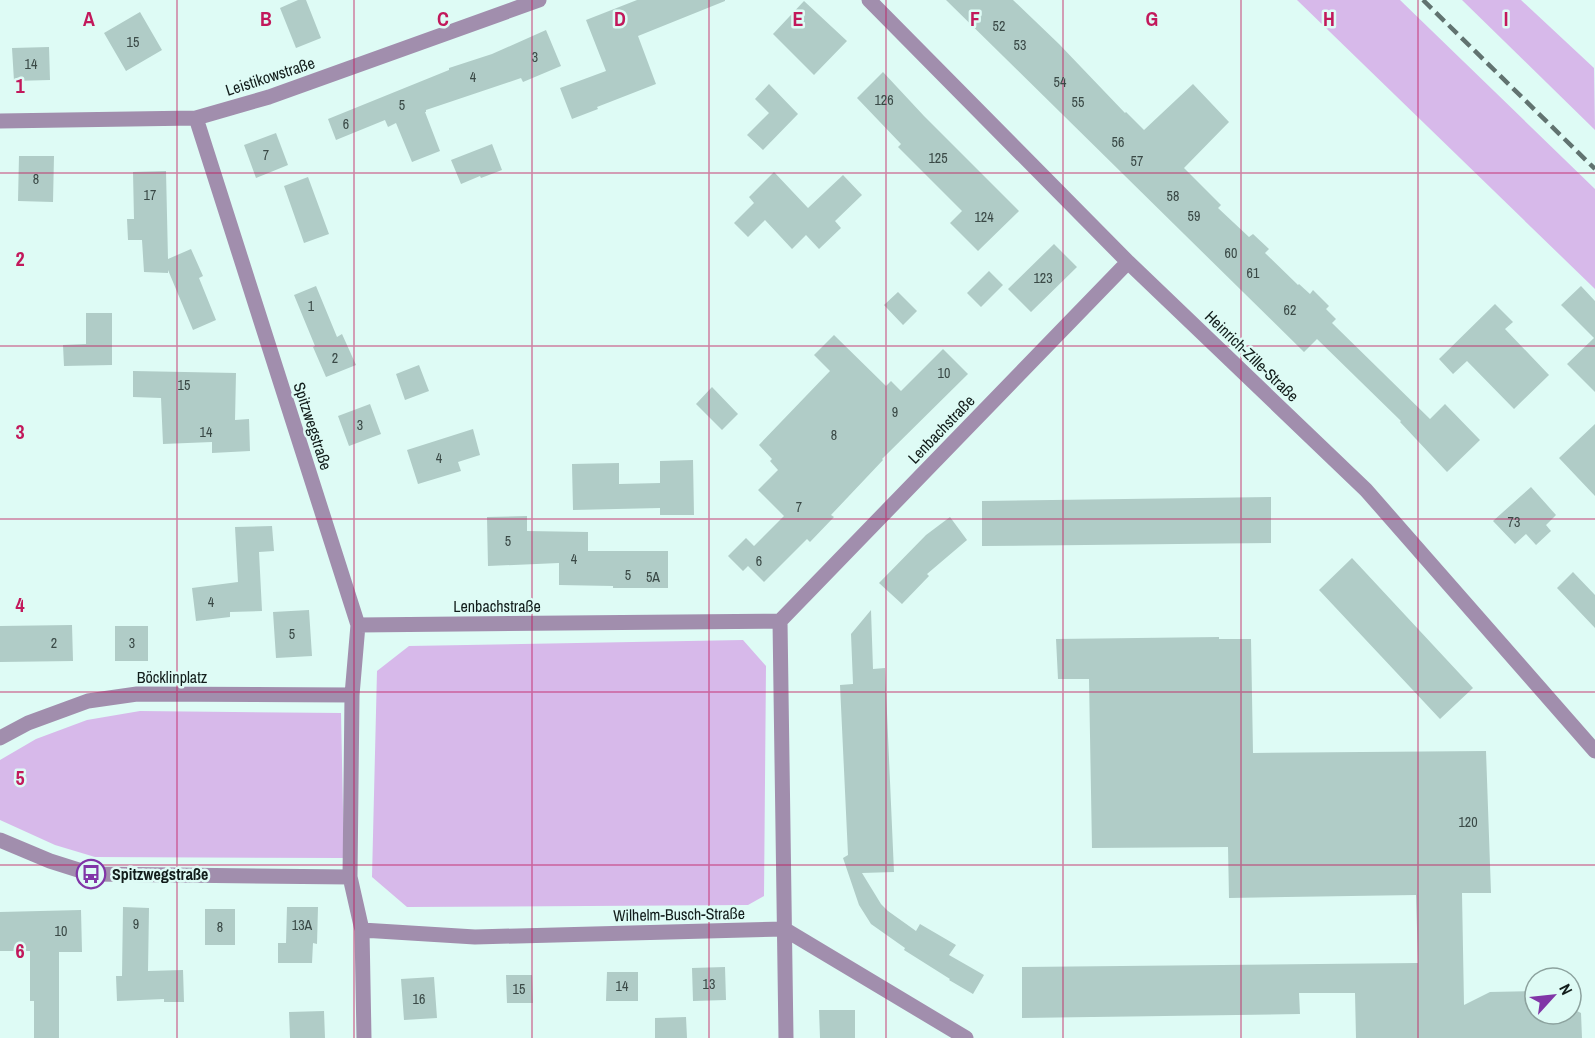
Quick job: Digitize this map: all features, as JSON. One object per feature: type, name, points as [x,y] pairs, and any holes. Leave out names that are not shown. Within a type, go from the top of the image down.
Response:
[{"type":"street","name":"Leistikowstraße","points":[[0,121],[196,118],[269,97],[539,0]]},
{"type":"street","name":"Heinrich-Zille-Straße","points":[[869,0],[1128,262],[1366,490],[1595,751]]},
{"type":"street","name":"Spitzwegstraße","points":[[196,118],[358,625],[352,695],[350,877],[362,930],[364,1038]]},
{"type":"street","name":"Lenbachstraße","points":[[358,625],[780,621],[1128,262]]},
{"type":"street","points":[[780,621],[786,1038]]},
{"type":"street","name":"Böcklinplatz","points":[[0,738],[28,723],[88,701],[137,694],[352,695]]},
{"type":"street","points":[[0,840],[50,861],[91,874],[350,877]]},
{"type":"street","points":[[784,929],[966,1038]]},
{"type":"street","name":"Wilhelm-Busch-Straße","points":[[362,930],[474,938],[784,929]]},
{"type":"shaded area","points":[[1297,0],[1400,0],[1595,189],[1595,289]]},
{"type":"shaded area","points":[[1462,0],[1521,0],[1594,68],[1595,130]]},
{"type":"shaded area","points":[[743,640],[766,666],[764,896],[748,905],[407,907],[372,877],[377,671],[409,646]]},
{"type":"shaded area","points":[[140,711],[341,713],[344,858],[95,857],[55,845],[0,820],[0,760],[36,739],[87,720]]},
{"type":"building","points":[[298,0],[306,0],[321,38],[296,48],[280,8]]},
{"type":"building","points":[[637,0],[725,1],[638,36],[656,84],[572,119],[560,88],[606,71],[586,20]]},
{"type":"building","points":[[946,0],[1013,0],[1144,130],[1193,84],[1229,122],[1184,168],[1221,205],[1218,208],[1249,237],[1253,234],[1269,249],[1265,253],[1298,285],[1310,294],[1313,290],[1329,306],[1326,309],[1336,319],[1332,323],[1430,419],[1445,404],[1480,440],[1447,472],[1401,421],[1317,339],[1304,352]]},
{"type":"building","points":[[804,1],[847,41],[814,75],[773,34]]},
{"type":"building","points":[[140,12],[162,50],[126,71],[104,33]]},
{"type":"building","points":[[546,30],[561,66],[523,82],[521,78],[426,110],[440,151],[412,162],[396,123],[388,127],[385,120],[336,140],[328,119],[449,70],[449,68],[492,54]]},
{"type":"building","points":[[49,47],[50,80],[14,81],[12,48]]},
{"type":"building","points":[[883,72],[1019,211],[978,251],[950,223],[962,211],[898,147],[901,144],[857,98]]},
{"type":"building","points":[[769,84],[798,114],[763,150],[747,135],[769,113],[755,99]]},
{"type":"building","points":[[276,133],[288,165],[256,178],[244,145]]},
{"type":"building","points":[[492,144],[502,170],[461,184],[451,160]]},
{"type":"building","points":[[19,156],[54,156],[53,202],[18,201]]},
{"type":"building","points":[[166,171],[168,259],[191,249],[203,276],[199,278],[216,320],[193,330],[168,270],[168,273],[144,272],[142,240],[128,240],[127,219],[134,219],[133,172]]},
{"type":"building","points":[[774,172],[808,208],[843,175],[862,195],[835,221],[841,228],[819,249],[806,235],[792,249],[765,220],[748,237],[734,223],[754,203],[749,197]]},
{"type":"building","points":[[308,177],[329,234],[304,243],[284,186]]},
{"type":"building","points":[[1054,244],[1077,267],[1031,312],[1008,289]]},
{"type":"building","points":[[989,271],[1003,285],[981,307],[967,293]]},
{"type":"building","points":[[316,286],[337,337],[342,334],[356,365],[326,377],[294,295]]},
{"type":"building","points":[[1581,286],[1595,301],[1595,392],[1567,364],[1594,338],[1561,305]]},
{"type":"building","points":[[898,292],[917,311],[903,325],[884,305]]},
{"type":"building","points":[[1495,304],[1513,322],[1505,329],[1549,375],[1514,409],[1467,361],[1453,374],[1439,359]]},
{"type":"building","points":[[86,313],[112,313],[112,365],[64,366],[63,345],[86,344]]},
{"type":"building","points":[[834,335],[886,386],[891,381],[901,391],[943,349],[968,374],[882,459],[831,515],[834,517],[810,542],[807,539],[764,582],[748,566],[743,571],[728,556],[746,538],[754,546],[784,516],[758,490],[778,470],[770,461],[772,459],[759,445],[830,371],[814,355]]},
{"type":"building","points":[[419,365],[429,391],[405,400],[396,374]]},
{"type":"building","points":[[133,371],[236,373],[235,420],[249,419],[250,451],[212,453],[212,442],[163,444],[161,398],[133,397]]},
{"type":"building","points":[[712,387],[738,414],[722,430],[696,404]]},
{"type":"building","points":[[370,404],[381,434],[349,446],[338,416]]},
{"type":"building","points":[[1595,424],[1595,496],[1559,458]]},
{"type":"building","points":[[473,429],[480,455],[458,462],[461,471],[418,484],[407,450]]},
{"type":"building","points":[[693,460],[694,515],[660,515],[660,508],[573,510],[572,464],[619,463],[619,484],[660,483],[660,461]]},
{"type":"building","points":[[1531,487],[1556,515],[1546,525],[1551,531],[1536,545],[1526,534],[1515,544],[1493,521]]},
{"type":"building","points":[[1271,497],[1271,543],[982,546],[982,501]]},
{"type":"building","points":[[527,516],[527,531],[588,532],[588,551],[668,551],[668,588],[559,585],[559,563],[488,566],[487,517]]},
{"type":"building","points":[[950,517],[967,540],[927,574],[929,576],[902,604],[879,583],[926,535]]},
{"type":"building","points":[[272,526],[274,551],[259,552],[262,611],[230,612],[230,617],[196,621],[192,588],[238,582],[235,527]]},
{"type":"building","points":[[1352,558],[1473,688],[1440,719],[1319,590]]},
{"type":"building","points":[[1573,572],[1595,595],[1595,628],[1557,588]]},
{"type":"building","points":[[309,610],[312,656],[276,658],[273,612]]},
{"type":"building","points":[[871,610],[873,669],[885,668],[894,872],[862,873],[881,904],[888,911],[916,931],[920,924],[956,945],[949,955],[984,975],[973,994],[904,950],[905,948],[871,924],[859,905],[843,858],[848,855],[840,685],[853,684],[851,634]]},
{"type":"building","points":[[72,625],[73,661],[0,662],[0,626]]},
{"type":"building","points":[[115,626],[148,626],[148,661],[115,661]]},
{"type":"building","points":[[1219,637],[1219,639],[1251,639],[1253,753],[1486,751],[1491,893],[1462,893],[1464,1005],[1490,992],[1523,991],[1523,1026],[1582,1026],[1582,1038],[1356,1038],[1355,993],[1299,993],[1300,1014],[1022,1018],[1022,967],[1418,963],[1416,895],[1229,898],[1228,847],[1092,848],[1089,679],[1058,679],[1056,639]]},
{"type":"building","points":[[123,907],[149,908],[148,971],[183,970],[184,1002],[164,1002],[164,999],[117,1001],[116,976],[122,976]]},
{"type":"building","points":[[287,907],[318,907],[317,944],[313,943],[312,963],[278,963],[278,943],[286,943]]},
{"type":"building","points":[[205,909],[235,909],[235,945],[205,945]]},
{"type":"building","points":[[81,910],[82,952],[59,952],[59,1038],[34,1038],[34,1001],[30,1001],[30,951],[0,951],[0,912]]},
{"type":"building","points":[[725,967],[726,1000],[693,1001],[692,968]]},
{"type":"building","points":[[607,972],[638,972],[638,1001],[606,1001]]},
{"type":"building","points":[[506,975],[532,975],[533,1003],[507,1003]]},
{"type":"building","points":[[434,977],[437,1018],[404,1020],[401,979]]},
{"type":"building","points":[[819,1010],[855,1010],[855,1038],[820,1038]]},
{"type":"building","points":[[324,1011],[325,1038],[290,1038],[289,1012]]},
{"type":"building","points":[[686,1017],[687,1038],[655,1038],[655,1018]]},
{"type":"railway","points":[[1423,0],[1595,169]]},
{"type":"place","name":"Spitzwegstraße","points":[[91,874]]}]
